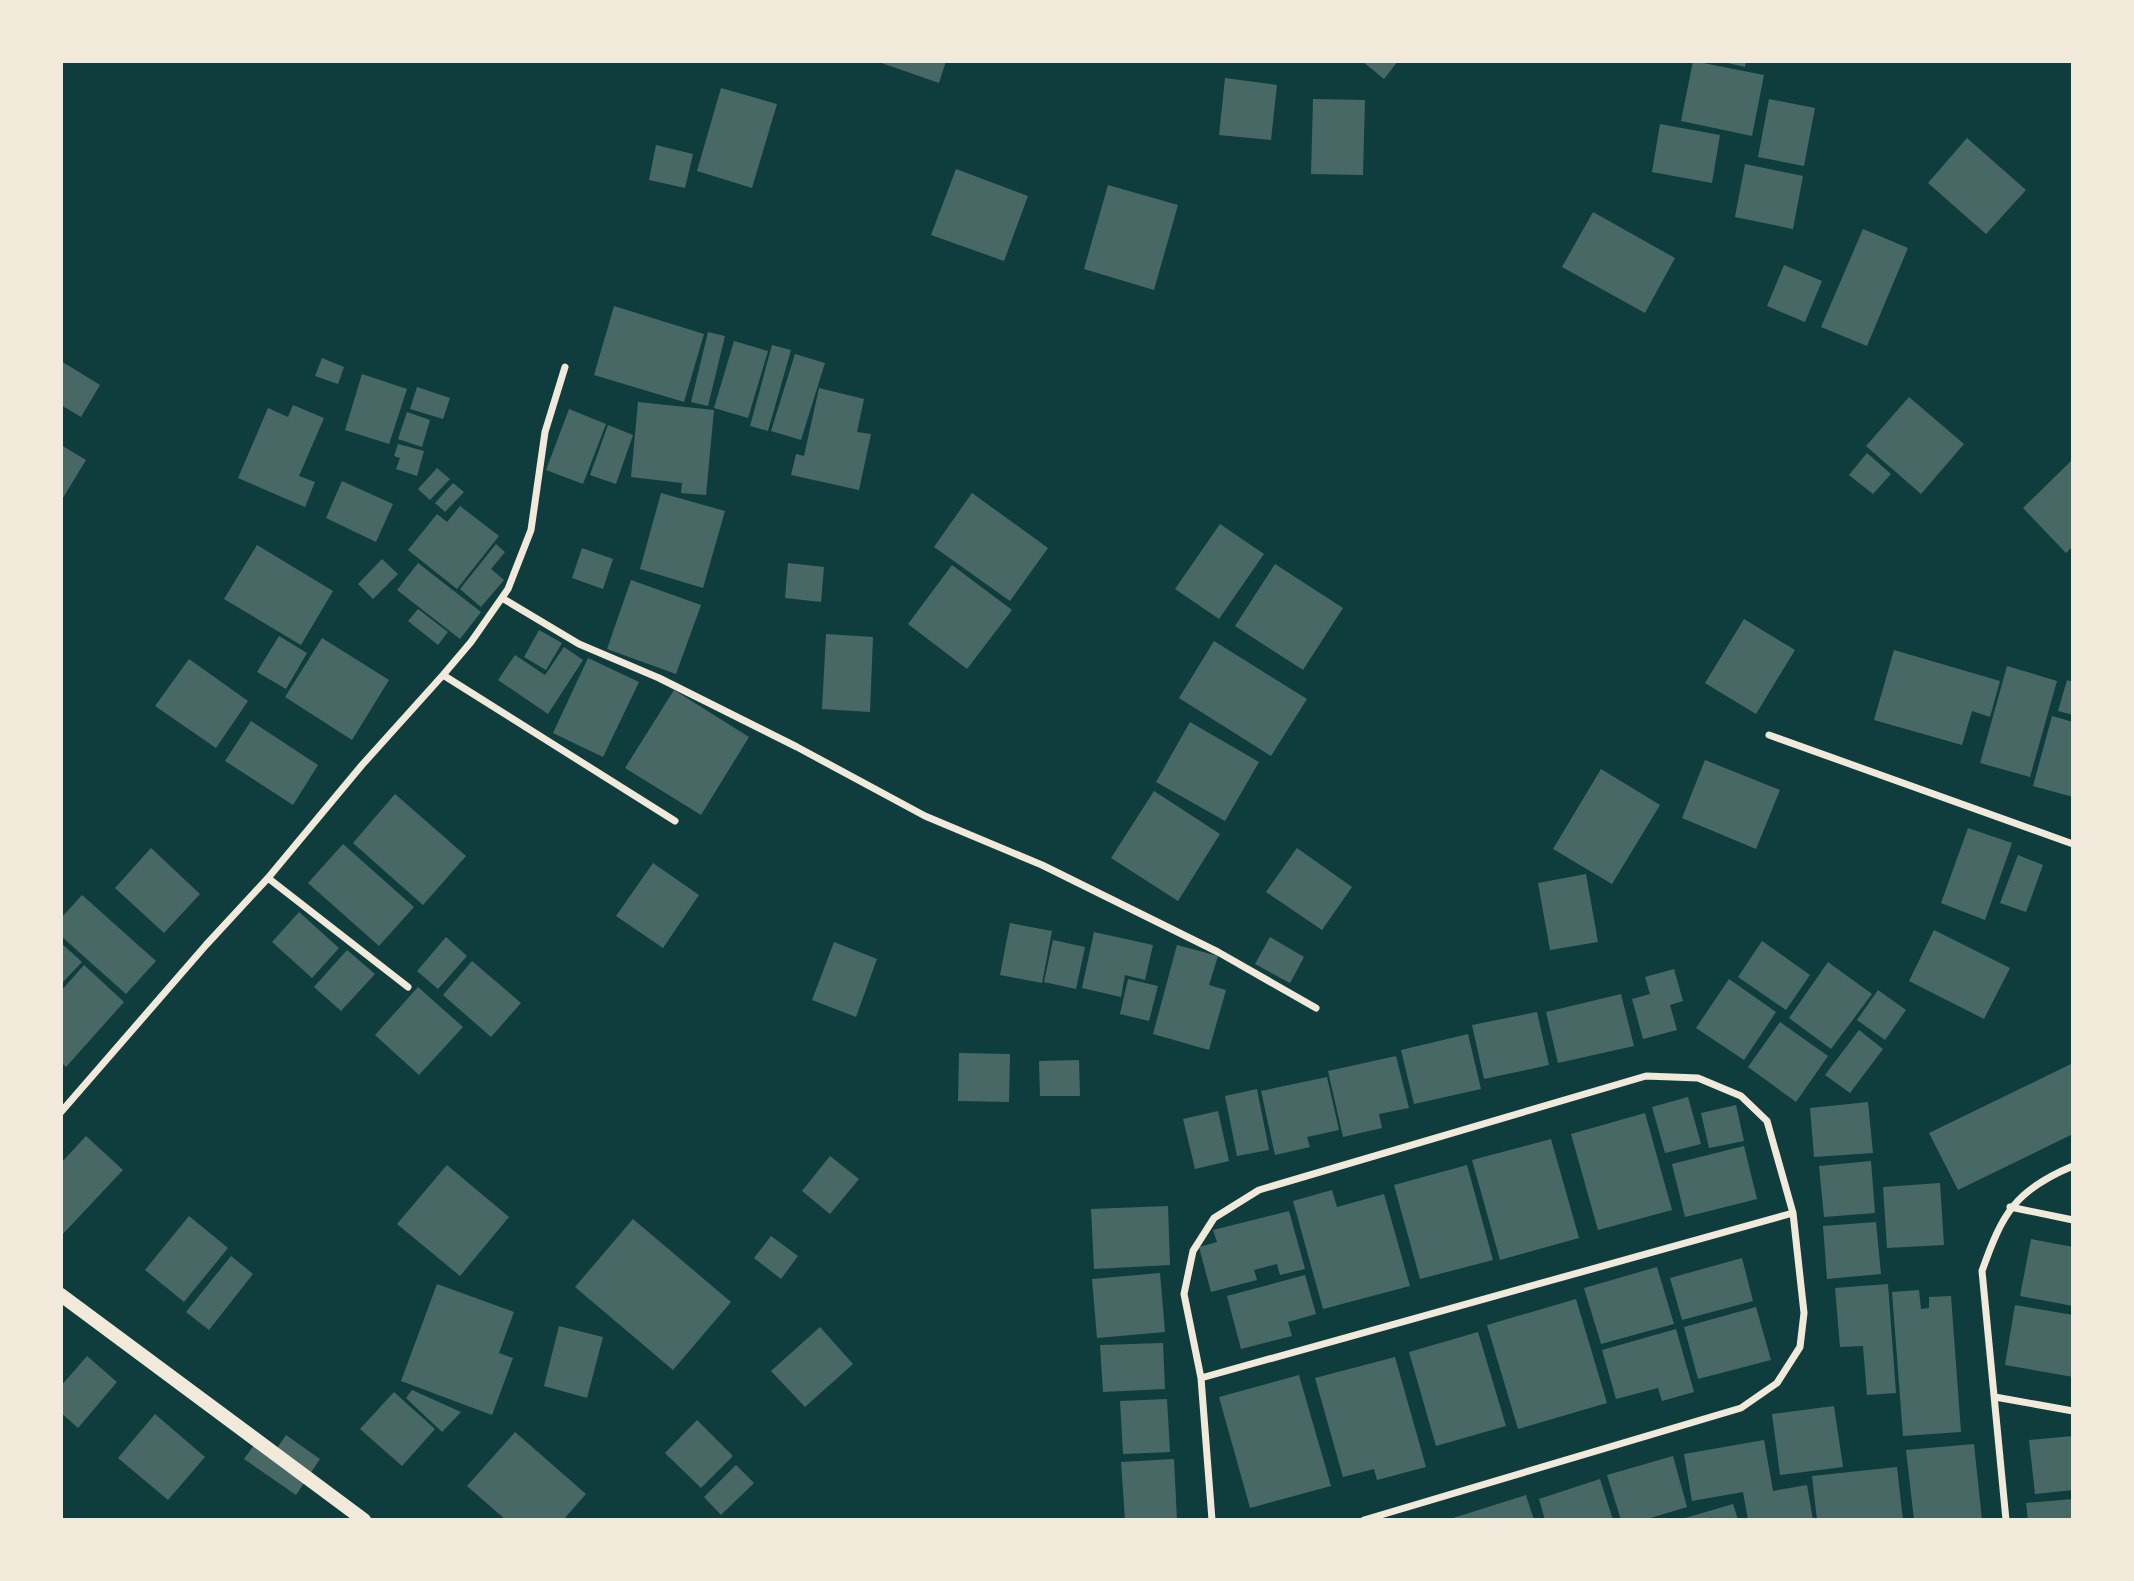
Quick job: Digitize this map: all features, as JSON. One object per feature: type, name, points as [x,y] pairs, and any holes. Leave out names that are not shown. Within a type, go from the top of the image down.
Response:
[{"type":"main road","points":[[61,1295],[364,1520]]},
{"type":"street","points":[[61,1112],[443,675],[471,642],[502,598],[531,530],[545,432],[565,367]]},
{"type":"street","points":[[502,598],[579,644],[659,678],[925,816],[1042,865],[1152,919],[1218,952],[1316,1008]]},
{"type":"street","points":[[443,675],[676,821]]},
{"type":"street","points":[[1769,736],[2073,844]]},
{"type":"street","points":[[268,878],[408,987]]},
{"type":"street","points":[[1212,1520],[1201,1378],[1184,1294],[1193,1251],[1214,1218],[1259,1190],[1646,1076],[1698,1077],[1741,1096],[1766,1121],[1793,1213],[1804,1313],[1800,1347],[1777,1383],[1741,1408],[1364,1520]]},
{"type":"street","points":[[2006,1520],[1982,1271],[1995,1233],[2010,1207],[2044,1178],[2073,1166]]},
{"type":"street","points":[[2010,1207],[2073,1220]]},
{"type":"street","points":[[1201,1378],[1793,1213]]},
{"type":"street","points":[[1995,1397],[2073,1410]]},
{"type":"building","points":[[876,61],[946,61],[939,83]]},
{"type":"building","points":[[1362,61],[1398,61],[1384,79]]},
{"type":"building","points":[[1693,61],[1764,75],[1752,136],[1681,121]]},
{"type":"building","points":[[1719,61],[1746,61],[1745,67]]},
{"type":"building","points":[[1225,78],[1277,85],[1271,140],[1219,135]]},
{"type":"building","points":[[721,88],[777,104],[752,188],[697,171]]},
{"type":"building","points":[[1313,99],[1365,100],[1363,175],[1311,174]]},
{"type":"building","points":[[1769,99],[1815,108],[1804,166],[1758,157]]},
{"type":"building","points":[[1660,124],[1720,135],[1712,183],[1652,172]]},
{"type":"building","points":[[1967,138],[2026,190],[1986,234],[1928,183]]},
{"type":"building","points":[[656,145],[693,154],[685,188],[649,180]]},
{"type":"building","points":[[1745,164],[1803,176],[1793,229],[1735,217]]},
{"type":"building","points":[[956,169],[1028,196],[1004,261],[931,235]]},
{"type":"building","points":[[1108,185],[1178,205],[1154,290],[1084,269]]},
{"type":"building","points":[[1593,212],[1675,258],[1645,313],[1562,267]]},
{"type":"building","points":[[1863,229],[1908,248],[1867,346],[1821,327]]},
{"type":"building","points":[[1784,265],[1822,281],[1805,322],[1767,306]]},
{"type":"building","points":[[614,306],[704,334],[684,402],[594,375]]},
{"type":"building","points":[[708,332],[725,336],[708,406],[691,402]]},
{"type":"building","points":[[734,341],[768,351],[748,418],[714,408]]},
{"type":"building","points":[[772,345],[791,350],[768,431],[750,426]]},
{"type":"building","points":[[795,354],[825,363],[801,440],[771,431]]},
{"type":"building","points":[[322,358],[344,367],[338,384],[315,376]]},
{"type":"building","points":[[61,361],[100,385],[81,417],[61,405]]},
{"type":"building","points":[[362,374],[407,389],[389,444],[345,430]]},
{"type":"building","points":[[417,387],[450,398],[443,419],[410,409]]},
{"type":"building","points":[[819,388],[864,399],[857,432],[871,434],[859,490],[791,475],[796,454],[804,456]]},
{"type":"building","points":[[1909,397],[1964,444],[1921,494],[1866,446]]},
{"type":"building","points":[[638,402],[714,410],[706,495],[681,493],[682,483],[631,477]]},
{"type":"building","points":[[293,405],[324,418],[299,476],[315,482],[305,507],[238,478],[268,408],[288,417]]},
{"type":"building","points":[[569,409],[606,424],[583,484],[546,470]]},
{"type":"building","points":[[407,412],[430,420],[422,447],[398,439]]},
{"type":"building","points":[[608,425],[633,435],[616,484],[590,475]]},
{"type":"building","points":[[398,444],[424,451],[417,476],[396,469],[400,458],[394,456]]},
{"type":"building","points":[[61,445],[86,460],[61,501]]},
{"type":"building","points":[[1867,453],[1891,474],[1873,494],[1849,475]]},
{"type":"building","points":[[2073,459],[2073,546],[2066,553],[2023,508]]},
{"type":"building","points":[[437,468],[450,479],[430,500],[418,489]]},
{"type":"building","points":[[342,481],[393,504],[376,542],[326,518]]},
{"type":"building","points":[[453,483],[464,492],[445,512],[435,503]]},
{"type":"building","points":[[661,493],[725,511],[703,588],[640,569]]},
{"type":"building","points":[[972,493],[1048,548],[1010,601],[934,547]]},
{"type":"building","points":[[460,506],[499,536],[457,589],[408,550],[437,514],[447,522]]},
{"type":"building","points":[[1220,524],[1264,554],[1219,619],[1175,589]]},
{"type":"building","points":[[496,544],[505,552],[491,569],[504,580],[481,607],[460,589]]},
{"type":"building","points":[[257,545],[333,591],[301,645],[224,599]]},
{"type":"building","points":[[582,548],[613,559],[603,589],[572,578]]},
{"type":"building","points":[[382,559],[398,574],[373,599],[358,584]]},
{"type":"building","points":[[418,563],[481,612],[460,639],[397,590]]},
{"type":"building","points":[[788,563],[824,567],[821,602],[785,598]]},
{"type":"building","points":[[1275,564],[1343,608],[1303,670],[1235,626]]},
{"type":"building","points":[[952,565],[1012,610],[967,669],[908,624]]},
{"type":"building","points":[[631,580],[701,605],[676,674],[607,649]]},
{"type":"building","points":[[418,609],[448,632],[438,645],[408,621]]},
{"type":"building","points":[[1744,619],[1795,650],[1756,714],[1705,683]]},
{"type":"building","points":[[539,630],[562,643],[546,670],[524,657]]},
{"type":"building","points":[[826,634],[873,637],[870,712],[822,709]]},
{"type":"building","points":[[279,636],[307,653],[286,689],[257,672]]},
{"type":"building","points":[[322,638],[389,680],[352,740],[285,697]]},
{"type":"building","points":[[1214,641],[1307,699],[1271,756],[1179,698]]},
{"type":"building","points":[[564,647],[583,660],[548,714],[498,680],[515,655],[545,675]]},
{"type":"building","points":[[1894,650],[2000,681],[1990,717],[1972,711],[1962,745],[1874,720]]},
{"type":"building","points":[[588,658],[639,682],[603,757],[553,733]]},
{"type":"building","points":[[189,659],[248,701],[216,748],[155,706]]},
{"type":"building","points":[[2007,666],[2057,681],[2030,777],[1980,763]]},
{"type":"building","points":[[2067,680],[2073,682],[2073,715],[2058,711]]},
{"type":"building","points":[[674,690],[749,737],[701,815],[625,768]]},
{"type":"building","points":[[2052,716],[2073,722],[2073,797],[2033,786]]},
{"type":"building","points":[[251,721],[318,765],[293,805],[225,761]]},
{"type":"building","points":[[1190,722],[1259,762],[1225,821],[1156,782]]},
{"type":"building","points":[[1705,760],[1780,790],[1756,849],[1682,818]]},
{"type":"building","points":[[1601,769],[1660,805],[1612,884],[1553,849]]},
{"type":"building","points":[[1154,791],[1220,834],[1178,901],[1111,858]]},
{"type":"building","points":[[395,794],[466,856],[423,905],[353,843]]},
{"type":"building","points":[[1968,828],[2012,843],[1985,920],[1941,903]]},
{"type":"building","points":[[343,844],[414,907],[379,946],[308,883]]},
{"type":"building","points":[[151,848],[200,894],[164,933],[115,888]]},
{"type":"building","points":[[1297,848],[1352,887],[1322,930],[1266,892]]},
{"type":"building","points":[[2018,855],[2043,865],[2026,912],[2000,903]]},
{"type":"building","points":[[653,863],[699,895],[663,948],[616,916]]},
{"type":"building","points":[[1586,874],[1598,942],[1550,950],[1538,883]]},
{"type":"building","points":[[82,895],[156,961],[126,994],[61,936],[61,918]]},
{"type":"building","points":[[299,912],[339,948],[312,978],[272,942]]},
{"type":"building","points":[[1010,923],[1052,931],[1042,983],[1000,975]]},
{"type":"building","points":[[1934,930],[2010,968],[1984,1019],[1909,981]]},
{"type":"building","points":[[1094,932],[1153,945],[1145,980],[1125,975],[1121,997],[1082,988]]},
{"type":"building","points":[[446,937],[467,956],[438,989],[417,971]]},
{"type":"building","points":[[1270,937],[1304,957],[1290,983],[1255,964]]},
{"type":"building","points":[[1053,940],[1085,947],[1076,989],[1044,982]]},
{"type":"building","points":[[1762,941],[1810,975],[1786,1010],[1738,977]]},
{"type":"building","points":[[834,942],[877,959],[856,1017],[812,1000]]},
{"type":"building","points":[[61,943],[82,962],[61,984]]},
{"type":"building","points":[[1177,945],[1218,956],[1209,985],[1226,990],[1209,1050],[1153,1034]]},
{"type":"building","points":[[347,950],[375,974],[341,1011],[314,987]]},
{"type":"building","points":[[472,961],[521,1003],[491,1037],[443,995]]},
{"type":"building","points":[[1828,962],[1872,994],[1831,1049],[1789,1018]]},
{"type":"building","points":[[84,965],[124,1002],[66,1067],[61,1062],[61,991]]},
{"type":"building","points":[[1674,969],[1683,1001],[1670,1005],[1677,1030],[1643,1039],[1632,999],[1650,994],[1645,977]]},
{"type":"building","points":[[1128,979],[1158,986],[1149,1021],[1120,1014]]},
{"type":"building","points":[[1729,979],[1776,1012],[1744,1060],[1696,1028]]},
{"type":"building","points":[[418,987],[463,1027],[419,1075],[375,1035]]},
{"type":"building","points":[[1878,990],[1906,1010],[1885,1040],[1857,1020]]},
{"type":"building","points":[[1621,994],[1634,1046],[1558,1063],[1546,1012]]},
{"type":"building","points":[[1537,1012],[1549,1065],[1484,1079],[1472,1025]]},
{"type":"building","points":[[1780,1022],[1828,1056],[1796,1102],[1748,1067]]},
{"type":"building","points":[[1859,1030],[1883,1049],[1850,1093],[1825,1075]]},
{"type":"building","points":[[1468,1034],[1481,1089],[1414,1104],[1401,1050]]},
{"type":"building","points":[[959,1053],[1010,1054],[1009,1102],[958,1101]]},
{"type":"building","points":[[1396,1056],[1409,1108],[1379,1114],[1382,1128],[1343,1137],[1328,1071]]},
{"type":"building","points":[[1079,1060],[1080,1096],[1040,1096],[1039,1061]]},
{"type":"building","points":[[2073,1063],[2073,1134],[1958,1190],[1929,1133]]},
{"type":"building","points":[[1327,1077],[1339,1130],[1307,1137],[1310,1147],[1275,1155],[1261,1091]]},
{"type":"building","points":[[1257,1089],[1269,1150],[1237,1156],[1225,1096]]},
{"type":"building","points":[[1688,1097],[1701,1144],[1665,1153],[1652,1107]]},
{"type":"building","points":[[1868,1102],[1873,1153],[1814,1157],[1810,1108]]},
{"type":"building","points":[[1736,1105],[1744,1141],[1709,1148],[1701,1113]]},
{"type":"building","points":[[1218,1111],[1229,1161],[1195,1169],[1183,1119]]},
{"type":"building","points":[[1645,1113],[1672,1210],[1598,1230],[1571,1134]]},
{"type":"building","points":[[86,1136],[123,1170],[61,1236],[61,1163]]},
{"type":"building","points":[[1551,1139],[1579,1238],[1500,1260],[1472,1160]]},
{"type":"building","points":[[1744,1146],[1757,1199],[1685,1217],[1672,1164]]},
{"type":"building","points":[[830,1156],[859,1179],[830,1214],[802,1191]]},
{"type":"building","points":[[1871,1161],[1875,1213],[1824,1217],[1819,1166]]},
{"type":"building","points":[[447,1165],[509,1217],[460,1276],[397,1224]]},
{"type":"building","points":[[1467,1165],[1493,1260],[1420,1279],[1394,1185]]},
{"type":"building","points":[[1940,1183],[1944,1245],[1887,1248],[1883,1187]]},
{"type":"building","points":[[1332,1190],[1337,1207],[1384,1194],[1410,1286],[1323,1309],[1293,1201]]},
{"type":"building","points":[[1168,1206],[1170,1265],[1094,1269],[1091,1209]]},
{"type":"building","points":[[1289,1211],[1305,1269],[1280,1275],[1277,1264],[1254,1270],[1257,1280],[1211,1292],[1199,1247],[1217,1242],[1213,1230]]},
{"type":"building","points":[[189,1216],[228,1248],[184,1302],[145,1270]]},
{"type":"building","points":[[633,1219],[731,1302],[673,1370],[575,1287]]},
{"type":"building","points":[[1876,1222],[1881,1274],[1827,1279],[1823,1226]]},
{"type":"building","points":[[771,1236],[798,1256],[781,1279],[754,1258]]},
{"type":"building","points":[[2031,1239],[2073,1247],[2073,1306],[2020,1296]]},
{"type":"building","points":[[231,1256],[253,1274],[209,1330],[186,1312]]},
{"type":"building","points":[[1742,1258],[1753,1301],[1682,1320],[1670,1278]]},
{"type":"building","points":[[1657,1267],[1674,1324],[1601,1344],[1584,1288]]},
{"type":"building","points":[[1160,1273],[1165,1332],[1097,1338],[1092,1279]]},
{"type":"building","points":[[1305,1275],[1316,1314],[1288,1322],[1292,1336],[1241,1349],[1227,1296]]},
{"type":"building","points":[[437,1284],[514,1312],[499,1353],[513,1358],[492,1415],[401,1381]]},
{"type":"building","points":[[1888,1284],[1896,1393],[1867,1395],[1863,1346],[1840,1347],[1835,1288]]},
{"type":"building","points":[[1919,1290],[1921,1309],[1929,1308],[1929,1297],[1951,1296],[1961,1432],[1903,1436],[1892,1292]]},
{"type":"building","points":[[1576,1299],[1607,1403],[1518,1429],[1487,1325]]},
{"type":"building","points":[[2015,1305],[2073,1315],[2073,1377],[2005,1365]]},
{"type":"building","points":[[1756,1307],[1771,1360],[1698,1379],[1684,1327]]},
{"type":"building","points":[[559,1326],[603,1337],[587,1398],[544,1386]]},
{"type":"building","points":[[820,1327],[853,1364],[805,1407],[771,1371]]},
{"type":"building","points":[[1676,1329],[1694,1392],[1662,1401],[1658,1388],[1616,1399],[1602,1350]]},
{"type":"building","points":[[1478,1332],[1506,1426],[1436,1446],[1409,1352]]},
{"type":"building","points":[[1163,1343],[1165,1389],[1103,1392],[1100,1345]]},
{"type":"building","points":[[87,1356],[117,1382],[78,1428],[61,1413],[61,1386]]},
{"type":"building","points":[[1395,1357],[1426,1467],[1377,1480],[1374,1469],[1343,1477],[1315,1378]]},
{"type":"building","points":[[1299,1375],[1331,1486],[1250,1508],[1219,1397]]},
{"type":"building","points":[[412,1390],[461,1412],[442,1432],[406,1398]]},
{"type":"building","points":[[394,1392],[435,1429],[402,1466],[360,1429]]},
{"type":"building","points":[[1167,1399],[1170,1452],[1123,1454],[1120,1401]]},
{"type":"building","points":[[1834,1406],[1843,1467],[1780,1475],[1772,1414]]},
{"type":"building","points":[[155,1414],[205,1457],[168,1500],[118,1458]]},
{"type":"building","points":[[697,1420],[733,1456],[701,1488],[665,1453]]},
{"type":"building","points":[[515,1432],[586,1494],[563,1520],[506,1520],[467,1486]]},
{"type":"building","points":[[286,1435],[320,1459],[296,1495],[244,1459],[254,1445],[271,1457]]},
{"type":"building","points":[[2073,1436],[2073,1490],[2035,1494],[2029,1440]]},
{"type":"building","points":[[1764,1440],[1773,1491],[1807,1485],[1813,1520],[1748,1520],[1743,1492],[1692,1501],[1684,1454]]},
{"type":"building","points":[[1974,1444],[1982,1520],[1914,1520],[1906,1450]]},
{"type":"building","points":[[1673,1456],[1687,1507],[1644,1520],[1621,1520],[1607,1475]]},
{"type":"building","points":[[1174,1459],[1177,1520],[1125,1520],[1121,1462]]},
{"type":"building","points":[[736,1465],[754,1483],[721,1515],[704,1497]]},
{"type":"building","points":[[1897,1467],[1903,1520],[1817,1520],[1812,1476]]},
{"type":"building","points":[[1600,1479],[1613,1520],[1545,1520],[1539,1499]]},
{"type":"building","points":[[1526,1495],[1534,1520],[1450,1520],[1450,1519]]},
{"type":"building","points":[[2073,1499],[2073,1520],[2028,1520],[2026,1503]]},
{"type":"building","points":[[1733,1504],[1738,1520],[1682,1520],[1682,1519]]}]
